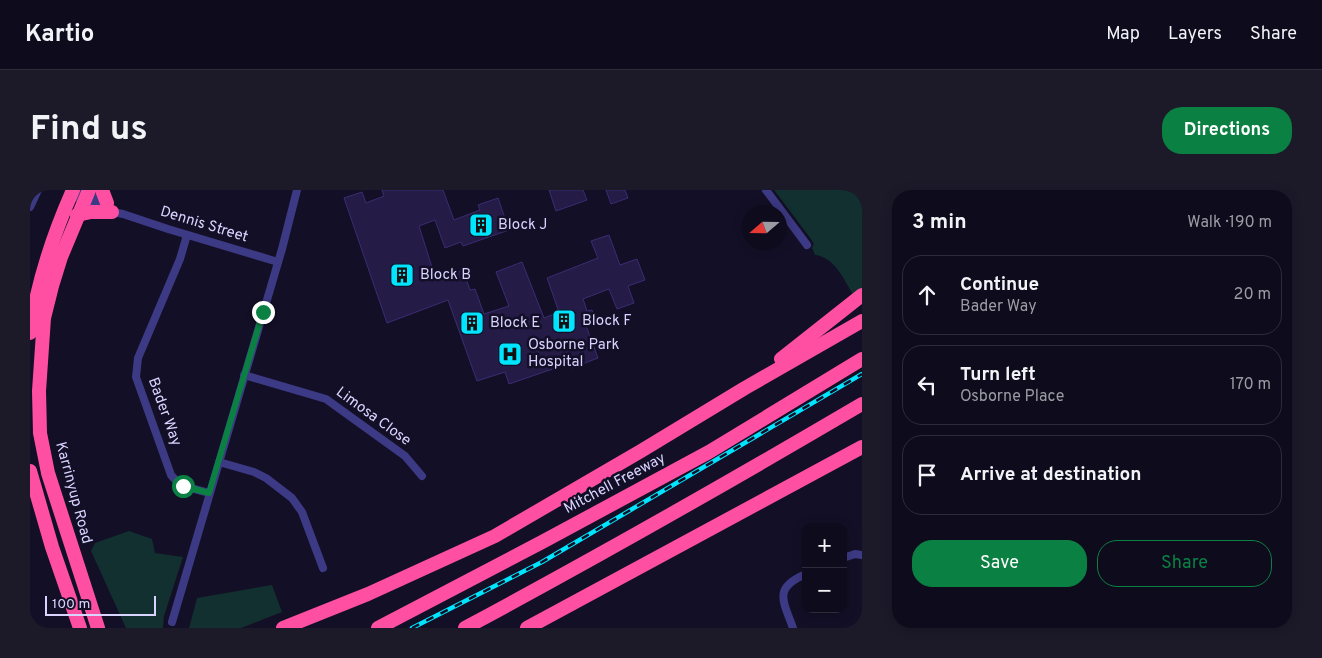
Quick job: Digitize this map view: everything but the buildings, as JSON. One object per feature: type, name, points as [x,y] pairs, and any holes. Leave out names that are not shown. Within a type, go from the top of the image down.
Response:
[{"type":"highway","name":"Karrinyup Road","points":[[80,193],[77,216],[61,257],[44,318],[40,365],[40,433],[48,473],[57,504],[98,627]]},
{"type":"highway","points":[[30,333],[34,306],[61,216],[80,193]]},
{"type":"highway","points":[[77,216],[111,205]]},
{"type":"highway","points":[[745,388],[862,295]]},
{"type":"highway","points":[[283,628],[368,594],[495,536],[862,321]]},
{"type":"highway","name":"Mitchell Freeway","points":[[378,628],[528,550],[709,452],[862,359]]},
{"type":"highway","points":[[465,628],[728,483],[862,404]]},
{"type":"highway","points":[[30,472],[37,476],[41,474],[40,433]]},
{"type":"highway","points":[[527,628],[862,447]]},
{"type":"highway","points":[[30,472],[52,547],[80,628]]},
{"type":"highway","points":[[517,628],[584,597]]},
{"type":"street","points":[[30,207],[38,190]]},
{"type":"street","points":[[172,622],[278,262],[297,190]]},
{"type":"street","points":[[766,190],[807,245]]},
{"type":"street","name":"Dennis Street","points":[[80,193],[187,235],[278,262]]},
{"type":"street","name":"Bader Way","points":[[187,235],[180,259],[138,358],[136,377],[172,475],[183,486],[209,493]]},
{"type":"street","name":"Limosa Close","points":[[244,375],[326,399],[405,456],[422,476]]},
{"type":"street","points":[[218,462],[260,475],[292,498],[302,512],[323,568]]},
{"type":"street","points":[[847,557],[855,554],[862,555]]},
{"type":"street","points":[[793,628],[783,594],[786,585],[793,579],[802,576]]},
{"type":"green space","points":[[774,190],[862,190],[862,289],[854,296],[838,270],[828,260],[815,255],[812,248],[814,244]]},
{"type":"green space","points":[[129,531],[152,539],[155,553],[183,557],[164,616],[163,628],[126,628],[91,551],[95,543]]},
{"type":"green space","points":[[272,585],[282,612],[241,628],[189,628],[197,598]]},
{"type":"railway","points":[[412,628],[542,562],[862,374]]},
{"type":"place","name":"Block J","points":[[481,225]]},
{"type":"place","name":"Block B","points":[[402,275]]},
{"type":"place","name":"Block F","points":[[564,321]]},
{"type":"place","name":"Block E","points":[[472,323]]},
{"type":"place","name":"Osborne Park Hospital","points":[[510,354]]},
{"type":"route","points":[[183,486],[209,493],[263,312]]}]
